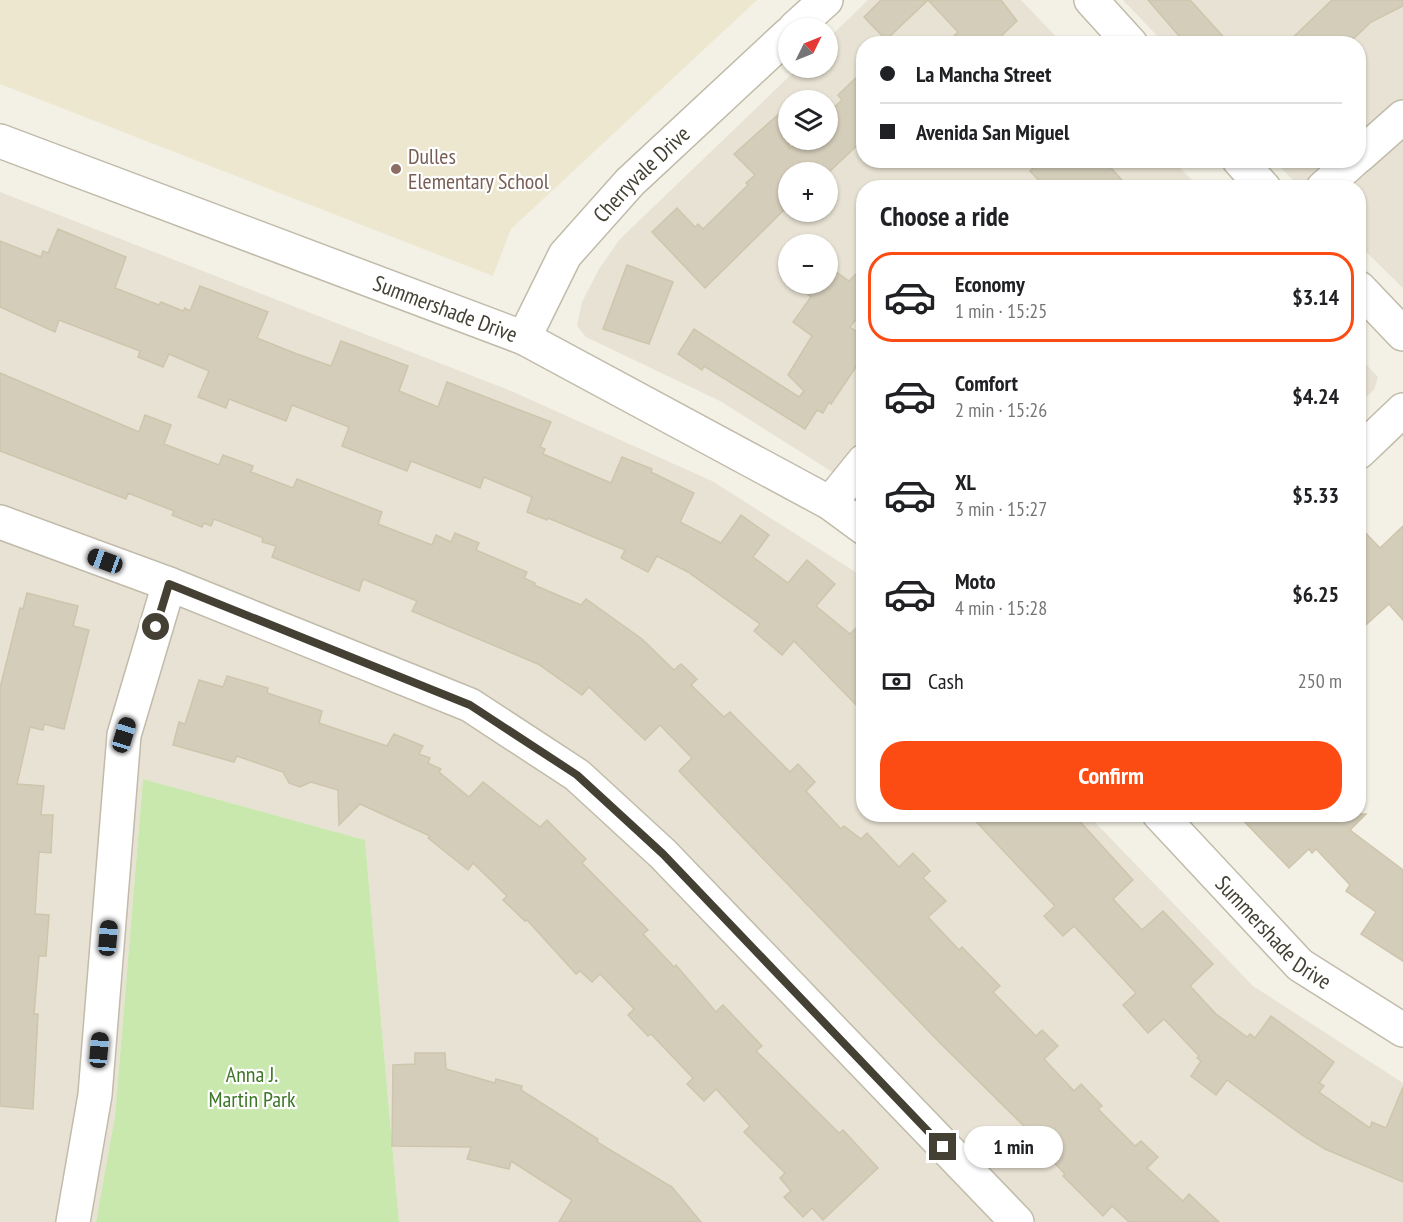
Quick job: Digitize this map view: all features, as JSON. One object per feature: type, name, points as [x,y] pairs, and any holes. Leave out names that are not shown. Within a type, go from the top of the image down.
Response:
[{"type":"street","points":[[806,18],[826,0]]},
{"type":"street","points":[[1090,0],[1124,36]]},
{"type":"street","name":"Cherryvale Drive","points":[[524,338],[565,255],[630,182],[778,44]]},
{"type":"street","points":[[1366,150],[1403,117]]},
{"type":"street","name":"Summershade Drive","points":[[0,141],[524,338],[830,503],[856,522]]},
{"type":"street","points":[[1246,168],[1257,180]]},
{"type":"street","points":[[1332,180],[1344,168]]},
{"type":"street","points":[[1366,295],[1403,334]]},
{"type":"street","points":[[1366,445],[1403,410]]},
{"type":"street","points":[[830,503],[856,471]]},
{"type":"street","points":[[0,522],[169,584],[470,705],[577,775],[663,854],[1017,1222]]},
{"type":"street","points":[[73,1222],[96,1095],[124,735],[169,584]]},
{"type":"street","name":"Summershade Drive","points":[[1166,822],[1300,965],[1403,1030]]},
{"type":"shaded area","name":"Dulles Elementary School","points":[[0,0],[757,0],[511,229],[493,276],[0,84]]},
{"type":"shaded area","points":[[868,0],[1021,0],[1055,36],[856,36],[856,168],[1180,168],[1192,180],[856,180],[856,487],[720,401],[586,337],[577,326],[582,302],[599,269],[620,239],[788,78],[838,78],[838,29]]},
{"type":"shaded area","points":[[1123,0],[1403,0],[1403,288],[1366,252],[1366,180],[1293,180],[1281,168],[1366,168],[1366,36],[1157,36]]},
{"type":"shaded area","points":[[0,192],[511,391],[712,481],[854,571],[856,573],[856,822],[1095,822],[1253,986],[1403,1083],[1403,1222],[399,1222],[365,840],[143,779],[115,1117],[96,1222],[0,1222]]},
{"type":"shaded area","points":[[1366,364],[1378,377],[1374,390],[1366,397]]},
{"type":"green space","name":"Anna J. Martin Park","points":[[143,779],[365,840],[399,1222],[96,1222],[115,1116]]},
{"type":"building","points":[[881,0],[928,0],[890,36],[882,36],[864,17]]},
{"type":"building","points":[[928,0],[1001,0],[1017,21],[1001,36],[954,36],[958,32]]},
{"type":"building","points":[[1148,0],[1190,0],[1223,36],[1179,36]]},
{"type":"building","points":[[1332,0],[1403,0],[1403,6],[1371,22],[1356,36],[1294,36]]},
{"type":"building","points":[[856,78],[856,147],[838,164],[778,162],[778,216],[705,288],[652,232],[677,208],[695,227],[698,224],[703,229],[748,185],[746,183],[755,175],[734,154],[778,115],[778,150],[838,150],[838,104],[842,100],[838,95]]},
{"type":"building","points":[[1033,168],[1111,168],[1122,180],[1038,180],[1030,171]]},
{"type":"building","points":[[58,229],[126,257],[115,288],[159,305],[161,302],[183,311],[185,308],[190,311],[200,286],[268,312],[257,338],[297,354],[331,366],[341,341],[408,366],[399,391],[438,407],[447,382],[551,422],[540,447],[545,449],[543,454],[611,483],[622,457],[652,469],[651,472],[694,493],[680,522],[721,543],[741,515],[769,535],[753,557],[788,583],[807,560],[835,584],[816,606],[850,634],[856,628],[856,705],[794,641],[782,655],[754,631],[760,624],[688,572],[657,556],[648,572],[621,558],[625,550],[548,518],[547,520],[527,512],[532,497],[484,477],[480,488],[411,461],[407,471],[342,446],[349,427],[292,405],[286,421],[229,399],[226,408],[198,397],[209,371],[169,354],[163,367],[138,357],[140,351],[59,320],[55,332],[0,307],[0,241],[41,257],[43,251],[48,253]]},
{"type":"building","points":[[627,265],[673,282],[649,344],[603,329]]},
{"type":"building","points":[[838,273],[849,281],[856,274],[856,319],[850,327],[856,331],[856,367],[831,404],[829,402],[823,413],[817,410],[805,429],[704,366],[702,370],[678,354],[694,329],[799,397],[804,391],[788,375],[812,336],[793,322],[811,297],[807,294],[838,294]]},
{"type":"building","points":[[0,373],[139,432],[145,415],[171,425],[164,444],[219,465],[223,455],[253,466],[251,472],[293,488],[297,479],[382,512],[378,524],[432,545],[436,535],[451,542],[455,533],[479,543],[476,550],[527,572],[524,578],[535,583],[534,585],[581,605],[586,599],[642,639],[674,670],[681,664],[697,679],[691,685],[724,717],[730,712],[790,772],[798,764],[815,782],[806,791],[841,829],[844,826],[861,839],[867,833],[899,867],[913,853],[930,871],[923,878],[946,901],[928,917],[959,950],[962,947],[1000,986],[993,992],[1036,1036],[1042,1030],[1058,1046],[1044,1059],[1074,1091],[1081,1084],[1102,1106],[1098,1109],[1135,1146],[1141,1141],[1158,1157],[1147,1168],[1183,1201],[1189,1194],[1219,1222],[1129,1222],[1112,1206],[1103,1216],[1063,1176],[1065,1174],[1028,1135],[1030,1132],[940,1043],[679,771],[692,758],[660,725],[645,740],[589,687],[582,695],[538,664],[412,611],[417,601],[363,579],[359,591],[272,557],[276,546],[262,542],[263,538],[214,519],[211,526],[204,523],[202,527],[172,515],[174,511],[128,493],[126,499],[0,451]]},
{"type":"building","points":[[1403,526],[1403,620],[1389,604],[1366,625],[1366,533],[1380,548]]},
{"type":"building","points":[[27,593],[78,606],[73,626],[89,630],[64,729],[44,724],[43,730],[30,727],[17,784],[44,786],[41,815],[53,815],[51,853],[39,852],[35,914],[49,915],[46,956],[39,956],[34,1014],[38,1014],[33,1109],[0,1106],[0,688],[20,608],[23,609]]},
{"type":"building","points":[[227,676],[268,688],[267,693],[322,711],[319,723],[387,746],[394,734],[423,746],[419,754],[430,758],[428,763],[441,769],[439,772],[469,797],[483,782],[540,827],[547,820],[586,859],[582,863],[648,930],[643,934],[674,967],[676,965],[716,1012],[723,1005],[762,1046],[756,1051],[839,1133],[843,1130],[878,1168],[823,1220],[812,1208],[803,1217],[784,1197],[791,1191],[780,1178],[785,1173],[744,1132],[750,1126],[716,1089],[704,1101],[687,1084],[693,1078],[651,1034],[648,1036],[628,1015],[634,1009],[600,974],[592,982],[580,971],[576,974],[527,920],[525,921],[503,900],[507,896],[473,863],[468,870],[428,838],[430,836],[360,804],[339,825],[338,790],[311,782],[300,787],[289,783],[283,772],[237,756],[234,762],[173,745],[179,722],[185,724],[199,680],[223,687]]},
{"type":"building","points":[[976,822],[1080,822],[1133,880],[1113,899],[1142,930],[1163,911],[1213,964],[1190,986],[1216,1014],[1247,1037],[1250,1034],[1255,1038],[1271,1016],[1334,1062],[1319,1083],[1324,1086],[1319,1092],[1370,1128],[1372,1122],[1386,1128],[1403,1087],[1403,1182],[1325,1149],[1227,1080],[1216,1095],[1191,1076],[1201,1061],[1197,1058],[1199,1056],[1164,1019],[1148,1033],[1123,1005],[1136,993],[1074,926],[1063,936],[1044,916],[1055,906]]},
{"type":"building","points":[[1245,822],[1358,822],[1350,830],[1403,870],[1403,961],[1361,934],[1376,912],[1346,891],[1350,885],[1316,849],[1312,853],[1309,849],[1289,868]]},
{"type":"building","points":[[415,1053],[445,1053],[446,1069],[495,1083],[496,1079],[522,1086],[521,1090],[598,1139],[597,1142],[672,1187],[701,1222],[559,1222],[572,1200],[511,1161],[509,1169],[467,1159],[471,1147],[392,1146],[393,1065],[415,1064]]},
{"type":"place","name":"Dulles Elementary School","points":[[396,169]]},
{"type":"route","points":[[156,627],[169,584],[470,705],[577,775],[663,854],[943,1147]]}]
